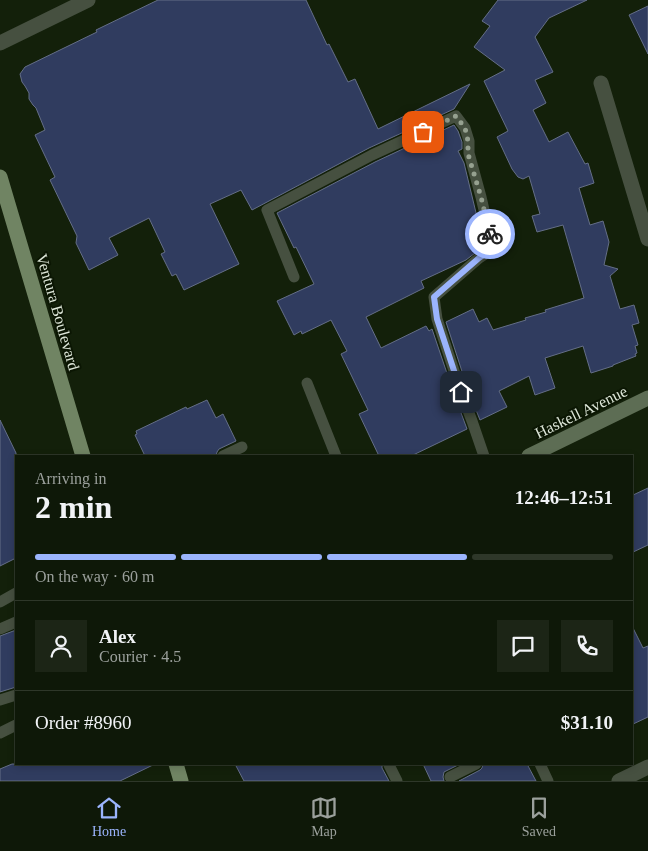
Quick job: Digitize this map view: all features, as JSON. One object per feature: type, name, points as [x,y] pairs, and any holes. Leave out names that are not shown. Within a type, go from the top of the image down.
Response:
[{"type":"main road","name":"Ventura Boulevard","points":[[0,177],[82,455]]},
{"type":"main road","points":[[176,765],[181,781]]},
{"type":"street","points":[[0,43],[88,0]]},
{"type":"street","points":[[601,83],[648,239]]},
{"type":"street","name":"Haskell Avenue","points":[[531,455],[648,398]]},
{"type":"street","points":[[619,781],[648,767]]},
{"type":"lane","points":[[294,277],[267,210],[372,155],[456,116],[465,128],[468,154],[481,197],[493,249],[479,258],[434,297],[437,319],[484,455]]},
{"type":"lane","points":[[307,383],[336,455]]},
{"type":"lane","points":[[225,455],[242,447]]},
{"type":"lane","points":[[0,602],[15,594]]},
{"type":"lane","points":[[0,629],[15,622]]},
{"type":"lane","points":[[0,700],[15,695]]},
{"type":"lane","points":[[0,733],[15,726]]},
{"type":"lane","points":[[389,765],[397,781]]},
{"type":"lane","points":[[450,777],[474,765]]},
{"type":"lane","points":[[540,765],[548,781]]},
{"type":"building","points":[[158,0],[306,0],[327,45],[329,44],[348,82],[355,79],[378,129],[470,84],[454,109],[369,148],[252,210],[241,190],[210,204],[239,264],[184,290],[176,274],[172,276],[161,254],[165,252],[149,218],[109,238],[118,255],[89,270],[76,243],[77,236],[50,180],[55,177],[35,135],[45,130],[36,108],[29,99],[29,93],[22,82],[20,74],[25,67]]},
{"type":"building","points":[[498,0],[587,0],[549,18],[535,37],[553,72],[535,80],[546,103],[533,110],[549,142],[568,132],[585,164],[588,163],[594,183],[579,188],[590,225],[603,221],[609,242],[604,265],[618,269],[610,276],[620,309],[634,305],[639,323],[632,325],[638,345],[635,346],[636,356],[591,373],[583,346],[545,358],[555,388],[535,395],[529,376],[499,391],[507,407],[480,420],[468,390],[446,322],[473,309],[479,322],[487,318],[493,330],[526,320],[525,318],[546,312],[545,310],[584,298],[563,225],[537,232],[532,216],[540,214],[529,176],[523,179],[518,177],[512,169],[497,137],[508,131],[484,81],[505,70],[474,47],[490,26],[482,21]]},
{"type":"building","points":[[648,6],[648,54],[629,15]]},
{"type":"building","points":[[454,125],[462,142],[462,149],[458,151],[464,163],[484,246],[466,260],[421,281],[424,288],[366,317],[381,348],[426,326],[429,331],[432,329],[467,429],[413,455],[379,455],[359,414],[368,410],[341,354],[347,351],[331,320],[302,334],[301,331],[294,335],[277,301],[314,284],[277,213],[375,162]]},
{"type":"building","points":[[207,400],[216,418],[223,414],[236,441],[219,449],[216,455],[145,455],[135,435],[137,434],[136,431],[186,407],[187,409]]},
{"type":"building","points":[[0,420],[16,455],[15,558],[0,566]]},
{"type":"building","points":[[648,488],[648,545],[633,552],[633,495]]},
{"type":"building","points":[[633,628],[643,648],[648,646],[648,717],[633,724]]},
{"type":"building","points":[[15,630],[15,687],[0,692],[0,636]]},
{"type":"building","points":[[12,764],[153,765],[120,781],[0,781],[0,769]]},
{"type":"building","points":[[236,765],[382,765],[389,781],[244,781]]},
{"type":"building","points":[[423,765],[458,765],[444,772],[444,781],[431,781]]},
{"type":"building","points":[[483,765],[528,765],[536,781],[459,781],[482,768]]},
{"type":"way so far","points":[[423,132],[456,116],[465,128],[468,154],[490,234]]},
{"type":"route","points":[[461,392],[437,319],[434,297],[479,258],[493,249],[490,234]]}]
